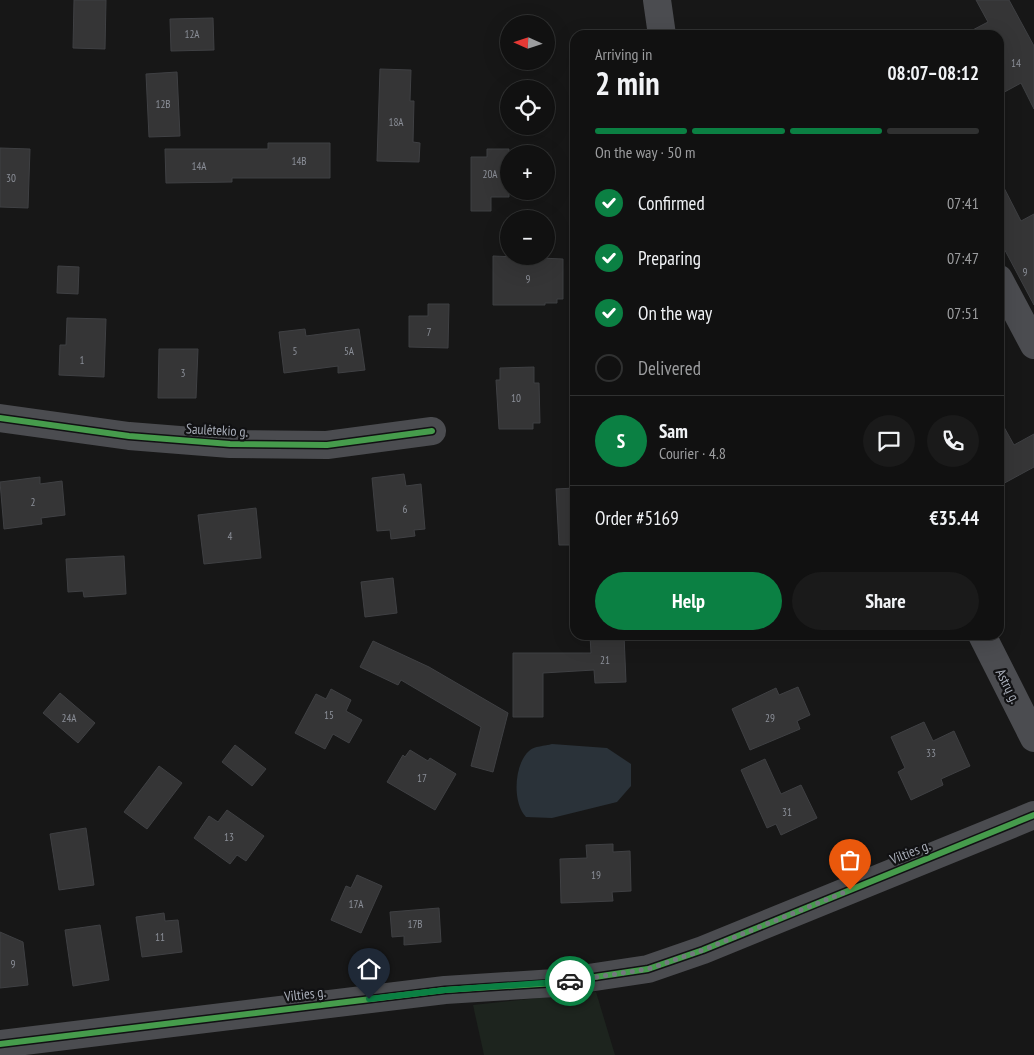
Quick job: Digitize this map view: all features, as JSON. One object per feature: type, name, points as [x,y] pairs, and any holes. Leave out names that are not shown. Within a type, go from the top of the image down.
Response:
[{"type":"street","points":[[657,0],[661,30]]},
{"type":"street","points":[[1004,288],[1034,345]]},
{"type":"street","name":"Saulėtekio g.","points":[[0,418],[129,436],[230,444],[327,445],[432,431]]},
{"type":"street","name":"Astrų g.","points":[[985,640],[1034,738]]},
{"type":"street","name":"Vilties g.","points":[[0,1044],[445,990],[555,983],[648,969],[703,950],[1034,815]]},
{"type":"shaded area","points":[[552,744],[607,748],[631,764],[631,786],[617,802],[552,818],[526,817],[518,803],[517,784],[520,765],[531,749]]},
{"type":"shaded area","points":[[596,992],[615,1055],[484,1055],[473,1005]]},
{"type":"building","points":[[74,0],[106,0],[105,49],[73,48]]},
{"type":"building","points":[[976,0],[1009,0],[1034,46],[1034,109],[1021,83],[1004,92],[1004,30],[973,30],[988,22]]},
{"type":"building","points":[[213,18],[214,50],[171,51],[170,19]]},
{"type":"building","points":[[380,69],[411,70],[410,101],[414,101],[413,142],[420,143],[419,162],[377,161]]},
{"type":"building","points":[[177,72],[180,136],[149,137],[146,74]]},
{"type":"building","points":[[268,143],[330,143],[330,178],[232,178],[232,182],[166,183],[165,149],[268,149]]},
{"type":"building","points":[[0,148],[30,149],[28,208],[0,207]]},
{"type":"building","points":[[487,149],[500,149],[500,197],[491,197],[491,211],[471,211],[471,157],[487,157]]},
{"type":"building","points":[[1004,188],[1021,221],[1034,214],[1034,305],[1004,248]]},
{"type":"building","points":[[493,256],[500,256],[500,265],[555,265],[555,259],[563,259],[563,299],[557,299],[557,303],[545,303],[545,305],[493,305]]},
{"type":"building","points":[[58,266],[79,267],[78,294],[57,293]]},
{"type":"building","points":[[428,304],[449,304],[448,348],[409,347],[409,316],[428,316]]},
{"type":"building","points":[[67,318],[106,319],[104,377],[59,375],[60,345],[66,345]]},
{"type":"building","points":[[305,329],[306,336],[359,329],[365,370],[338,373],[338,366],[284,373],[279,332]]},
{"type":"building","points":[[159,349],[198,349],[196,398],[158,398]]},
{"type":"building","points":[[534,367],[534,383],[539,383],[540,423],[533,423],[533,429],[499,429],[496,380],[500,380],[500,368]]},
{"type":"building","points":[[1004,427],[1014,445],[1034,434],[1034,467],[1004,483]]},
{"type":"building","points":[[404,474],[406,486],[421,484],[425,529],[414,530],[415,536],[391,539],[390,530],[377,531],[372,478]]},
{"type":"building","points":[[40,477],[40,484],[62,481],[65,515],[41,518],[42,524],[4,529],[0,482]]},
{"type":"building","points":[[570,488],[570,545],[559,545],[556,489]]},
{"type":"building","points":[[256,508],[261,558],[204,564],[198,515]]},
{"type":"building","points":[[124,556],[126,594],[84,597],[83,591],[68,592],[66,559]]},
{"type":"building","points":[[393,578],[397,613],[365,617],[361,582]]},
{"type":"building","points":[[590,640],[624,640],[626,682],[595,683],[594,670],[543,673],[543,717],[513,717],[513,653],[591,653]]},
{"type":"building","points":[[373,641],[429,667],[508,713],[493,772],[471,766],[481,727],[401,680],[398,685],[360,667]]},
{"type":"building","points":[[798,687],[810,715],[797,721],[800,729],[750,750],[732,709],[776,688],[779,695]]},
{"type":"building","points":[[331,689],[351,700],[346,711],[362,720],[349,743],[333,734],[325,749],[295,733],[316,694],[326,699]]},
{"type":"building","points":[[60,693],[95,723],[78,743],[43,713]]},
{"type":"building","points":[[924,722],[933,741],[954,731],[970,766],[941,779],[943,785],[911,800],[898,772],[905,768],[891,737]]},
{"type":"building","points":[[235,745],[266,769],[252,786],[222,762]]},
{"type":"building","points":[[410,750],[428,761],[430,758],[456,774],[435,810],[387,782],[403,755],[405,757]]},
{"type":"building","points":[[765,759],[781,794],[801,785],[817,818],[781,835],[776,824],[767,828],[741,770]]},
{"type":"building","points":[[159,766],[182,783],[147,829],[124,812]]},
{"type":"building","points":[[227,810],[264,836],[246,861],[237,855],[230,864],[194,838],[209,816],[218,822]]},
{"type":"building","points":[[86,828],[94,885],[59,890],[50,834]]},
{"type":"building","points":[[613,844],[613,852],[630,851],[631,891],[612,892],[613,901],[561,903],[560,859],[587,858],[586,845]]},
{"type":"building","points":[[357,875],[382,886],[361,933],[331,920],[346,886],[351,888]]},
{"type":"building","points":[[439,908],[441,942],[404,945],[404,936],[392,937],[390,912]]},
{"type":"building","points":[[164,913],[165,921],[178,920],[182,952],[142,957],[136,917]]},
{"type":"building","points":[[100,925],[109,980],[73,986],[65,930]]},
{"type":"building","points":[[0,932],[23,942],[28,985],[0,988]]},
{"type":"cycle path","points":[[0,418],[129,436],[230,444],[327,445],[432,431]]},
{"type":"cycle path","points":[[0,1044],[445,990],[555,983],[648,969],[703,950],[1034,815]]},
{"type":"way so far","points":[[570,981],[648,969],[703,950],[850,890]]},
{"type":"route","points":[[369,999],[445,990],[570,981]]}]
